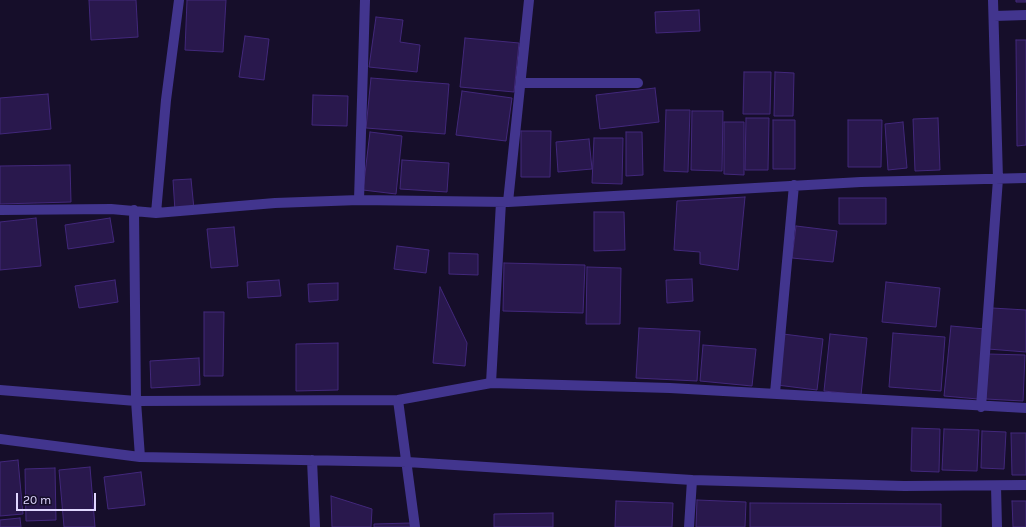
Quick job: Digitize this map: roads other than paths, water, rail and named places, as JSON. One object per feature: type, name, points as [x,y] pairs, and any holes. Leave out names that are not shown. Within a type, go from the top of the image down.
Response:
[{"type":"street","points":[[156,213],[166,100],[179,0]]},
{"type":"street","points":[[359,200],[365,0]]},
{"type":"street","points":[[491,383],[505,202],[521,83],[529,0]]},
{"type":"street","points":[[981,407],[998,179],[993,0]]},
{"type":"street","points":[[994,16],[1026,15]]},
{"type":"street","points":[[521,83],[638,82]]},
{"type":"street","points":[[0,210],[134,210],[156,213],[275,203],[359,200],[468,203],[505,202],[794,185],[1026,178]]},
{"type":"street","points":[[775,393],[794,185]]},
{"type":"street","points":[[134,210],[136,401],[140,457]]},
{"type":"street","points":[[0,390],[136,401],[398,400],[491,383],[670,388],[775,393],[981,407],[1026,408]]},
{"type":"street","points":[[398,400],[415,527]]},
{"type":"street","points":[[0,439],[140,457],[407,462],[692,480],[904,486],[1026,485]]},
{"type":"street","points":[[312,460],[315,527]]},
{"type":"street","points":[[689,527],[692,480]]},
{"type":"street","points":[[996,486],[997,527]]}]
